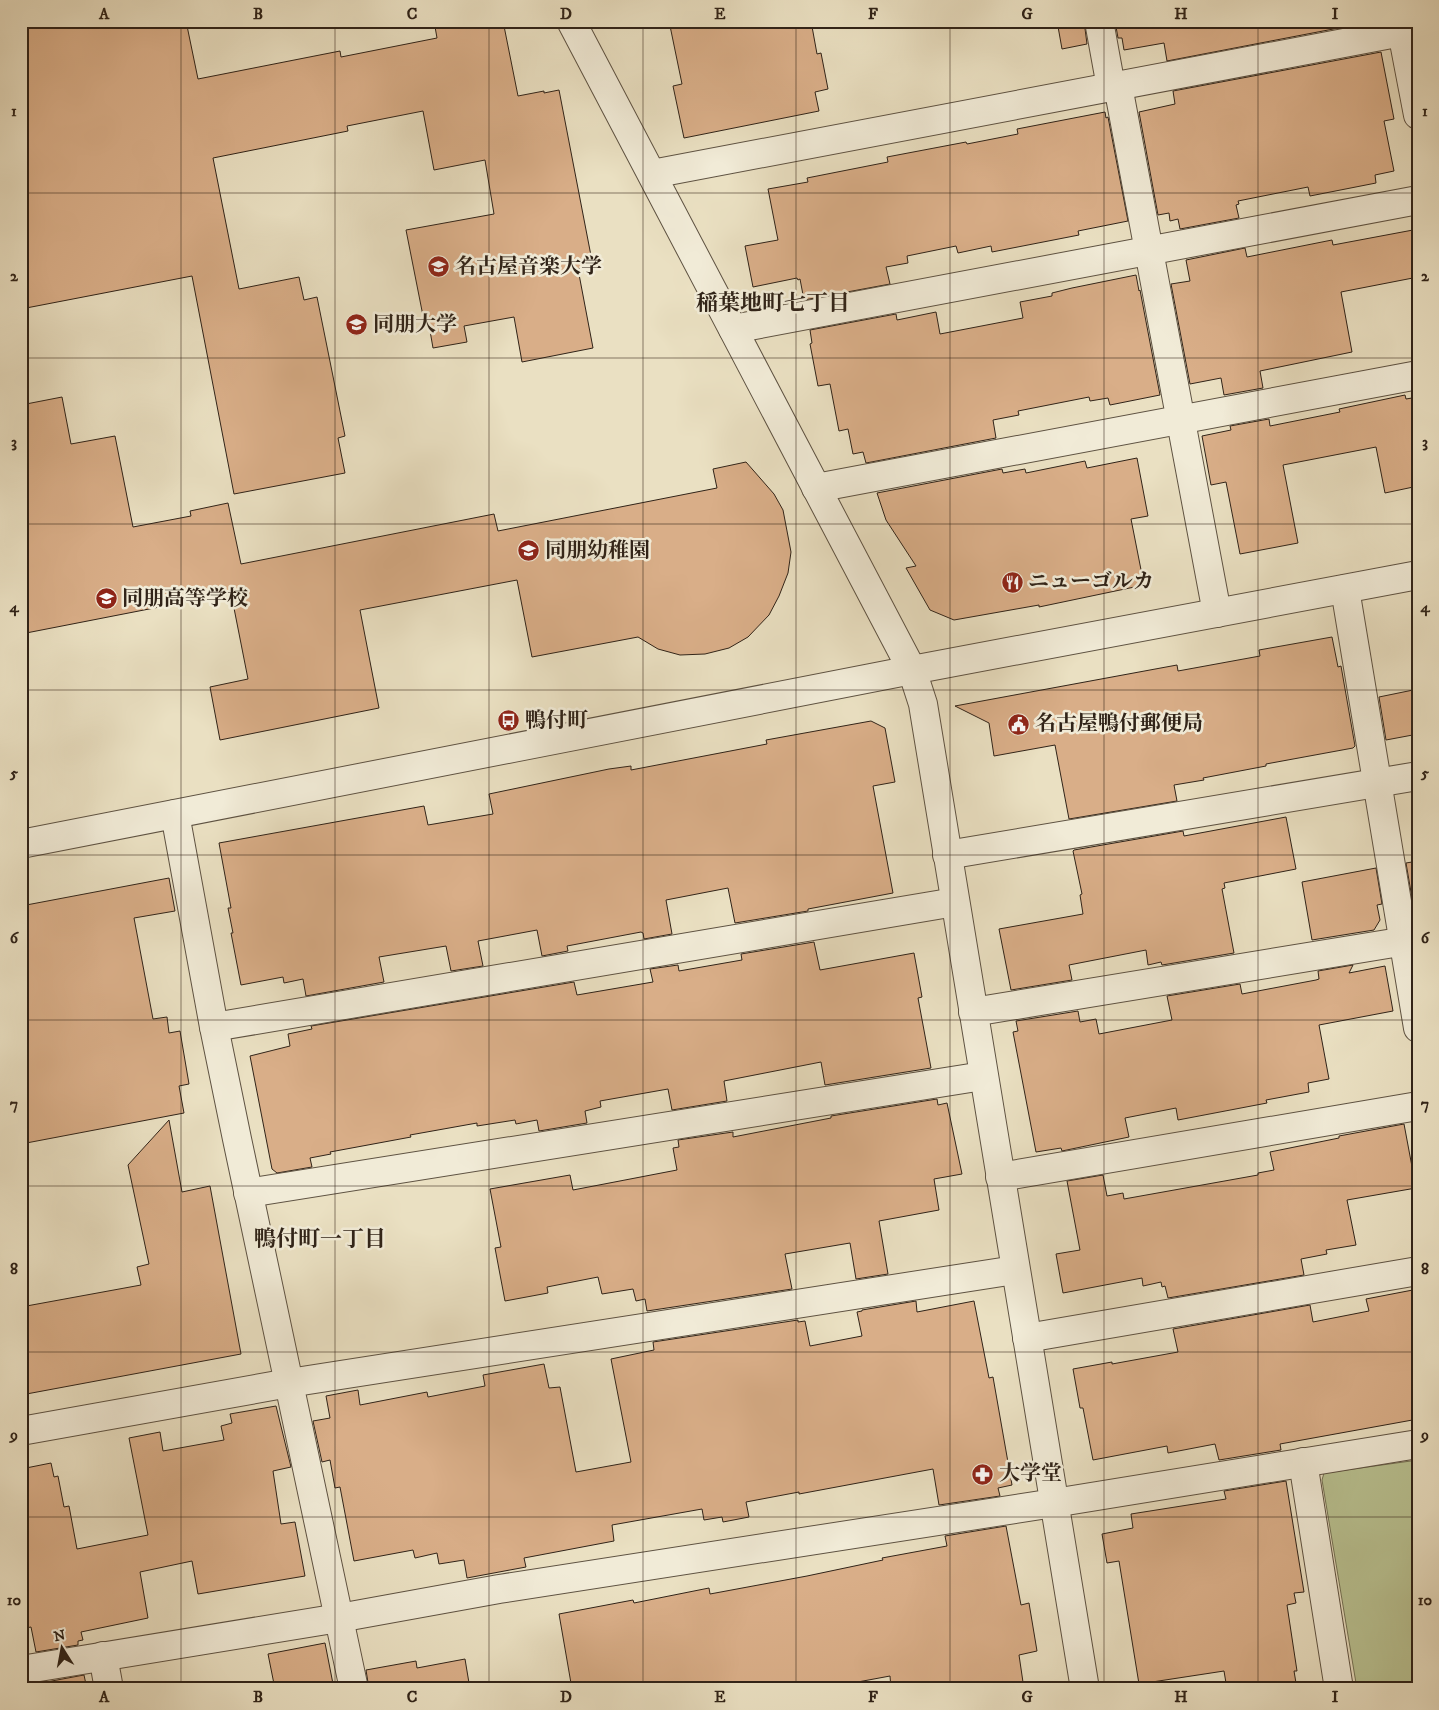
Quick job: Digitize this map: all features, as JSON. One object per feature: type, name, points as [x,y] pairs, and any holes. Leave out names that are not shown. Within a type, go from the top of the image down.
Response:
[{"type":"street","points":[[571,21],[912,670],[923,704],[1084,1689]]},
{"type":"street","points":[[1099,21],[1150,250],[1217,613]]},
{"type":"street","points":[[652,174],[1115,87],[1401,27],[1418,115]]},
{"type":"street","points":[[733,329],[1418,200]]},
{"type":"street","points":[[816,488],[1418,375]]},
{"type":"street","points":[[21,844],[912,670],[1418,575]]},
{"type":"street","points":[[1345,589],[1377,783],[1411,941],[1418,1028]]},
{"type":"street","points":[[947,855],[1418,776]]},
{"type":"street","points":[[175,814],[214,1027],[248,1194],[354,1689]]},
{"type":"street","points":[[214,1027],[955,902]]},
{"type":"street","points":[[973,1012],[1411,941]]},
{"type":"street","points":[[248,1194],[983,1076]]},
{"type":"street","points":[[1000,1177],[1418,1106]]},
{"type":"street","points":[[21,1431],[289,1383],[1015,1270]]},
{"type":"street","points":[[1027,1338],[1418,1271]]},
{"type":"street","points":[[21,1670],[339,1618],[499,1589],[1054,1503],[1418,1444]]},
{"type":"street","points":[[1303,1462],[1339,1689]]},
{"type":"street","points":[[102,1656],[109,1689]]},
{"type":"green space","points":[[1418,1460],[1418,1689],[1357,1689],[1322,1480],[1324,1473]]},
{"type":"building","points":[[21,21],[186,21],[198,79],[340,51],[341,57],[437,38],[434,21],[503,21],[518,96],[559,90],[593,266],[578,269],[593,348],[522,362],[514,317],[464,326],[467,342],[433,348],[429,325],[425,326],[406,230],[494,214],[485,160],[434,170],[423,111],[347,126],[348,131],[213,158],[239,289],[299,277],[304,300],[317,297],[345,436],[338,438],[345,473],[234,494],[192,276],[21,309]]},
{"type":"building","points":[[669,21],[811,21],[817,54],[821,53],[828,89],[815,92],[819,111],[684,138],[673,86],[682,84]]},
{"type":"building","points":[[1057,21],[1084,21],[1087,44],[1062,49]]},
{"type":"building","points":[[1115,21],[1375,21],[1167,61],[1164,43],[1124,50],[1122,38],[1118,38]]},
{"type":"building","points":[[1381,52],[1394,119],[1384,121],[1394,171],[1375,175],[1376,183],[1310,196],[1308,187],[1238,201],[1239,204],[1236,205],[1239,218],[1180,229],[1178,219],[1170,221],[1169,213],[1158,215],[1139,112],[1175,104],[1173,91]]},
{"type":"building","points":[[1105,112],[1106,118],[1108,117],[1128,221],[1078,231],[1079,235],[992,252],[991,246],[958,253],[956,246],[907,256],[908,263],[886,267],[890,284],[804,300],[800,279],[798,280],[797,278],[753,287],[745,246],[778,240],[768,189],[808,182],[807,178],[888,162],[887,157],[1018,134],[1017,129]]},
{"type":"building","points":[[1413,230],[1418,257],[1418,277],[1341,292],[1352,352],[1260,371],[1263,388],[1224,395],[1221,378],[1190,384],[1171,284],[1190,281],[1186,260],[1245,248],[1247,257],[1332,240],[1333,245]]},
{"type":"building","points":[[1136,275],[1160,395],[1110,405],[1108,398],[1090,401],[1089,397],[1018,411],[1019,415],[993,420],[996,438],[866,463],[863,452],[853,454],[848,429],[839,431],[830,384],[818,386],[810,344],[812,343],[810,330],[896,314],[897,320],[936,312],[940,334],[1023,318],[1020,302],[1052,296],[1052,293],[1072,288]]},
{"type":"building","points":[[1405,395],[1406,399],[1418,397],[1418,486],[1385,493],[1376,447],[1283,465],[1298,543],[1240,554],[1226,482],[1211,485],[1202,436],[1231,430],[1230,426],[1269,419],[1270,426],[1340,412],[1339,409]]},
{"type":"building","points":[[62,397],[71,444],[115,436],[133,527],[191,516],[190,511],[228,503],[241,564],[494,514],[498,531],[717,488],[713,469],[746,462],[774,494],[783,510],[791,552],[788,573],[769,615],[748,637],[729,648],[705,654],[680,655],[658,649],[638,637],[532,657],[517,580],[360,610],[379,708],[220,740],[210,687],[248,679],[231,593],[21,634],[21,405]]},
{"type":"building","points":[[1137,458],[1148,516],[1131,519],[1144,585],[1039,607],[1039,605],[954,620],[930,610],[906,568],[916,566],[886,520],[877,493],[1002,469],[1003,473],[1025,469],[1026,473],[1085,461],[1087,468]]},
{"type":"building","points":[[1332,637],[1338,667],[1341,666],[1355,746],[1353,748],[1266,764],[1266,766],[1174,785],[1177,801],[1069,819],[1055,745],[994,756],[989,723],[955,706],[1177,665],[1178,671],[1260,656],[1259,650]]},
{"type":"building","points":[[1418,689],[1418,734],[1386,740],[1379,697]]},
{"type":"building","points":[[871,721],[885,728],[895,782],[873,786],[893,893],[808,909],[808,911],[735,923],[728,888],[666,900],[672,934],[644,939],[641,932],[567,946],[568,951],[542,956],[537,930],[478,941],[483,966],[451,971],[446,946],[379,957],[384,982],[306,996],[303,979],[284,983],[283,977],[241,985],[231,933],[233,933],[228,908],[231,908],[219,843],[424,806],[428,825],[493,814],[489,794],[609,769],[631,766],[631,770],[767,744],[766,740]]},
{"type":"building","points":[[1286,817],[1296,869],[1224,883],[1225,888],[1222,889],[1234,953],[1162,965],[1161,962],[1148,965],[1146,950],[1069,965],[1072,980],[1011,990],[999,929],[1083,914],[1080,895],[1082,894],[1074,850],[1183,831],[1184,836]]},
{"type":"building","points":[[1418,861],[1418,897],[1412,898],[1406,863]]},
{"type":"building","points":[[1376,868],[1382,904],[1377,905],[1380,920],[1374,930],[1312,940],[1302,882]]},
{"type":"building","points":[[169,878],[175,911],[134,918],[153,1019],[167,1017],[169,1033],[180,1031],[189,1084],[179,1086],[184,1113],[21,1144],[21,906]]},
{"type":"building","points":[[814,942],[820,970],[914,953],[922,997],[918,998],[931,1068],[825,1085],[821,1062],[724,1081],[727,1101],[672,1110],[668,1089],[600,1101],[601,1107],[585,1111],[587,1123],[539,1131],[537,1120],[516,1124],[515,1120],[477,1126],[477,1123],[330,1152],[331,1154],[310,1158],[312,1167],[277,1173],[272,1169],[250,1056],[290,1046],[288,1034],[312,1029],[311,1026],[574,982],[577,995],[653,982],[650,969],[678,965],[679,971],[742,960],[741,954]]},
{"type":"building","points":[[1353,965],[1349,973],[1385,966],[1393,1011],[1319,1025],[1329,1079],[1308,1083],[1309,1092],[1266,1100],[1267,1103],[1178,1120],[1176,1108],[1125,1118],[1129,1137],[1062,1151],[1061,1148],[1036,1152],[1013,1032],[1018,1031],[1016,1021],[1078,1011],[1080,1022],[1096,1019],[1099,1034],[1172,1020],[1167,996],[1240,984],[1242,994],[1316,980],[1319,979],[1318,971]]},
{"type":"building","points":[[937,1099],[938,1105],[947,1103],[962,1174],[934,1179],[939,1210],[879,1221],[888,1274],[856,1279],[850,1243],[785,1254],[792,1289],[647,1311],[645,1299],[636,1301],[633,1289],[602,1294],[598,1277],[547,1287],[548,1293],[505,1301],[495,1248],[501,1247],[490,1189],[570,1175],[573,1190],[677,1170],[673,1148],[679,1147],[678,1140],[733,1132],[733,1137],[831,1118],[831,1116]]},
{"type":"building","points":[[169,1120],[182,1192],[210,1186],[241,1354],[21,1395],[21,1307],[141,1285],[137,1267],[149,1264],[128,1165]]},
{"type":"building","points":[[1404,1124],[1416,1188],[1347,1200],[1356,1245],[1326,1250],[1327,1254],[1301,1259],[1304,1275],[1168,1298],[1165,1286],[1162,1287],[1161,1282],[1143,1286],[1142,1278],[1063,1293],[1056,1254],[1080,1250],[1067,1181],[1103,1175],[1107,1196],[1123,1193],[1124,1199],[1258,1175],[1258,1173],[1274,1170],[1270,1152],[1339,1138],[1339,1136]]},
{"type":"building","points":[[1418,1289],[1418,1419],[1280,1444],[1281,1450],[1219,1460],[1215,1444],[1168,1453],[1167,1446],[1093,1460],[1083,1408],[1080,1408],[1073,1369],[1178,1352],[1173,1329],[1310,1305],[1313,1322],[1369,1311],[1366,1299]]},
{"type":"building","points":[[916,1301],[917,1312],[974,1301],[989,1378],[993,1377],[1012,1485],[998,1488],[1000,1496],[939,1505],[933,1469],[746,1502],[749,1517],[723,1522],[722,1517],[704,1520],[702,1509],[612,1525],[614,1541],[524,1558],[526,1567],[467,1578],[464,1560],[439,1564],[437,1553],[415,1558],[413,1550],[354,1561],[340,1487],[335,1488],[330,1460],[322,1462],[313,1421],[330,1418],[326,1396],[358,1390],[360,1405],[427,1392],[428,1397],[485,1386],[483,1375],[544,1364],[549,1388],[560,1387],[576,1472],[631,1462],[611,1359],[654,1350],[653,1342],[798,1320],[798,1322],[805,1321],[810,1346],[862,1336],[857,1312]]},
{"type":"building","points":[[276,1406],[291,1467],[273,1471],[281,1524],[295,1522],[305,1576],[198,1594],[192,1561],[140,1572],[148,1618],[81,1632],[83,1640],[78,1641],[78,1645],[36,1652],[31,1627],[21,1629],[21,1469],[51,1463],[54,1477],[58,1476],[64,1507],[69,1506],[77,1549],[148,1535],[129,1438],[160,1432],[163,1451],[224,1440],[221,1426],[232,1423],[230,1414]]},
{"type":"building","points":[[1286,1481],[1304,1592],[1294,1593],[1296,1603],[1287,1605],[1297,1671],[1294,1671],[1297,1689],[1227,1689],[1224,1671],[1139,1684],[1119,1561],[1107,1563],[1102,1534],[1133,1528],[1131,1514],[1226,1499],[1224,1491]]},
{"type":"building","points":[[1006,1526],[1021,1605],[1029,1603],[1037,1651],[1019,1655],[1024,1689],[891,1689],[890,1676],[820,1689],[572,1689],[559,1614],[633,1600],[634,1603],[709,1588],[710,1594],[807,1576],[883,1560],[882,1558],[947,1546],[945,1536]]},
{"type":"building","points":[[325,1643],[334,1689],[275,1689],[268,1654]]},
{"type":"building","points":[[465,1659],[470,1689],[369,1689],[366,1670],[416,1661],[417,1668]]},
{"type":"building","points":[[84,1675],[87,1689],[42,1689],[41,1683]]},
{"type":"place","name":"名古屋音楽大学","points":[[439,267]]},
{"type":"place","name":"同朋大学","points":[[357,325]]},
{"type":"place","name":"同朋幼稚園","points":[[529,551]]},
{"type":"place","name":"ニューゴルカ","points":[[1012,582]]},
{"type":"place","name":"同朋高等学校","points":[[106,599]]},
{"type":"place","name":"鴨付町","points":[[509,721]]},
{"type":"place","name":"名古屋鴨付郵便局","points":[[1019,724]]},
{"type":"place","name":"大学堂","points":[[983,1474]]},
{"type":"district","name":"稲葉地町七丁目","points":[[773,303]]},
{"type":"district","name":"鴨付町一丁目","points":[[320,1239]]}]
